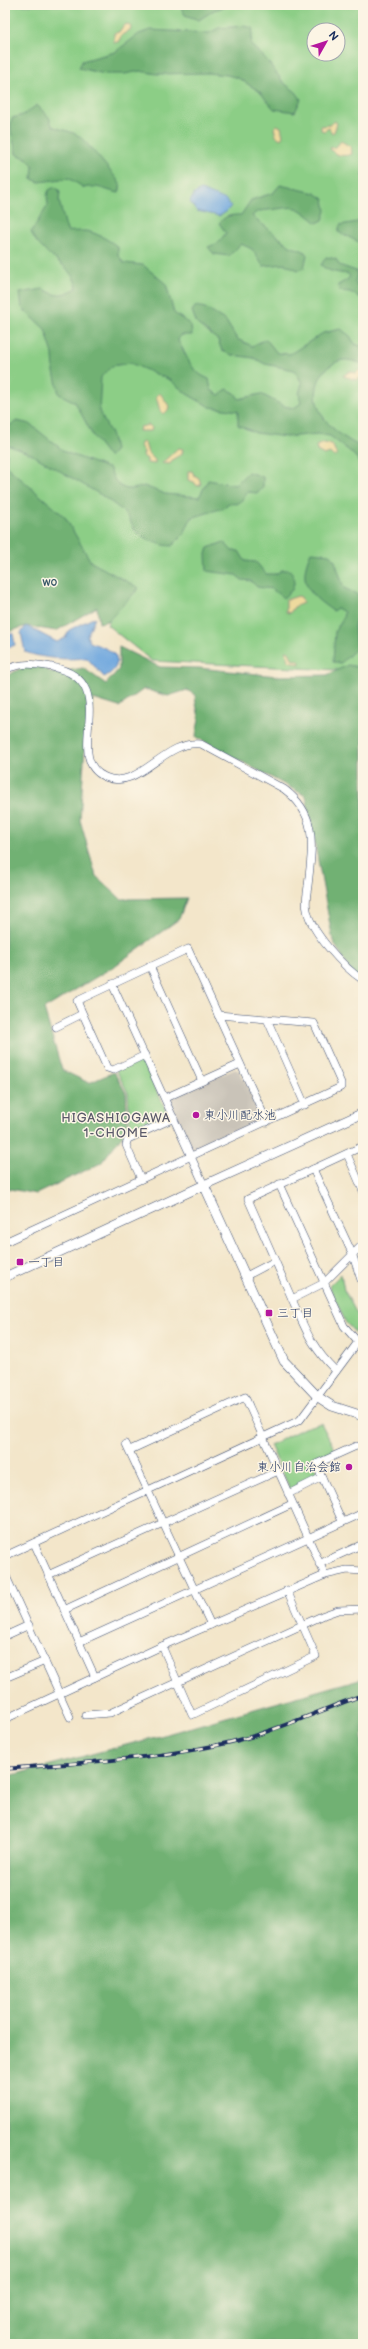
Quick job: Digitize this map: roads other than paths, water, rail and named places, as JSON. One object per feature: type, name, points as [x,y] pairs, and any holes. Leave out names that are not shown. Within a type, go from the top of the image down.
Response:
[{"type":"street","points":[[5,670],[24,663],[35,664],[58,668],[76,677],[86,689],[90,701],[88,758],[94,769],[103,776],[112,779],[130,778],[176,748],[192,743],[201,744],[295,797],[306,813],[311,824],[312,849],[306,908],[310,923],[337,958],[363,980]]},
{"type":"street","points":[[145,1055],[113,1070],[107,1068],[77,1004],[79,998],[188,949],[267,1122]]},
{"type":"street","points":[[150,966],[202,1081]]},
{"type":"street","points":[[112,984],[284,1361],[318,1397],[332,1406],[363,1416]]},
{"type":"street","points":[[56,1027],[82,1014]]},
{"type":"street","points":[[5,1242],[338,1090],[341,1083],[314,1023],[218,1015]]},
{"type":"street","points":[[266,1019],[305,1105]]},
{"type":"street","points":[[165,1098],[240,1064]]},
{"type":"street","points":[[5,1277],[363,1113]]},
{"type":"street","points":[[142,1179],[126,1145],[128,1139],[174,1118]]},
{"type":"street","points":[[336,1371],[319,1355],[310,1340],[248,1199],[363,1146]]},
{"type":"street","points":[[346,1154],[363,1191]]},
{"type":"street","points":[[313,1169],[352,1254],[363,1286]]},
{"type":"street","points":[[5,1556],[300,1420],[318,1397],[358,1342],[344,1326],[279,1184]]},
{"type":"street","points":[[292,1299],[324,1283],[363,1244]]},
{"type":"street","points":[[246,1276],[275,1261]]},
{"type":"street","points":[[210,1625],[128,1447],[245,1397],[325,1575]]},
{"type":"street","points":[[342,1521],[316,1464],[356,1446],[363,1447]]},
{"type":"street","points":[[48,1575],[278,1471]]},
{"type":"street","points":[[288,1494],[322,1477]]},
{"type":"street","points":[[64,1610],[292,1504]]},
{"type":"street","points":[[79,1642],[195,1590],[342,1521],[363,1513]]},
{"type":"street","points":[[34,1543],[95,1677]]},
{"type":"street","points":[[319,1564],[363,1544]]},
{"type":"street","points":[[5,1719],[287,1590],[325,1575],[347,1570],[363,1571]]},
{"type":"street","points":[[5,1574],[70,1717]]},
{"type":"street","points":[[162,1646],[192,1715],[316,1656],[304,1624],[287,1590]]},
{"type":"street","points":[[84,1716],[110,1713],[178,1680],[338,1610],[363,1609]]},
{"type":"street","points":[[5,1636],[29,1625]]},
{"type":"street","points":[[5,1678],[45,1661]]},
{"type":"water","points":[[201,190],[226,200],[231,206],[226,212],[219,216],[197,211],[190,202],[194,194]]},
{"type":"water","points":[[95,617],[87,636],[90,642],[111,651],[117,660],[113,670],[104,677],[87,658],[56,658],[25,652],[21,633],[26,626],[57,642],[65,638],[69,630]]},
{"type":"water","points":[[13,633],[15,645],[5,649],[5,637]]},
{"type":"railway","points":[[5,1769],[125,1759],[214,1746],[258,1735],[363,1695]]},
{"type":"place","name":"東小川配水池","points":[[196,1115]]},
{"type":"place","name":"一丁目","points":[[20,1262]]},
{"type":"place","name":"三丁目","points":[[269,1313]]},
{"type":"place","name":"東小川自治会館","points":[[349,1467]]},
{"type":"district","name":"HIGASHIOGAWA 1-CHOME","points":[[116,1126]]},
{"type":"park label","name":"wo","points":[[50,582]]}]
